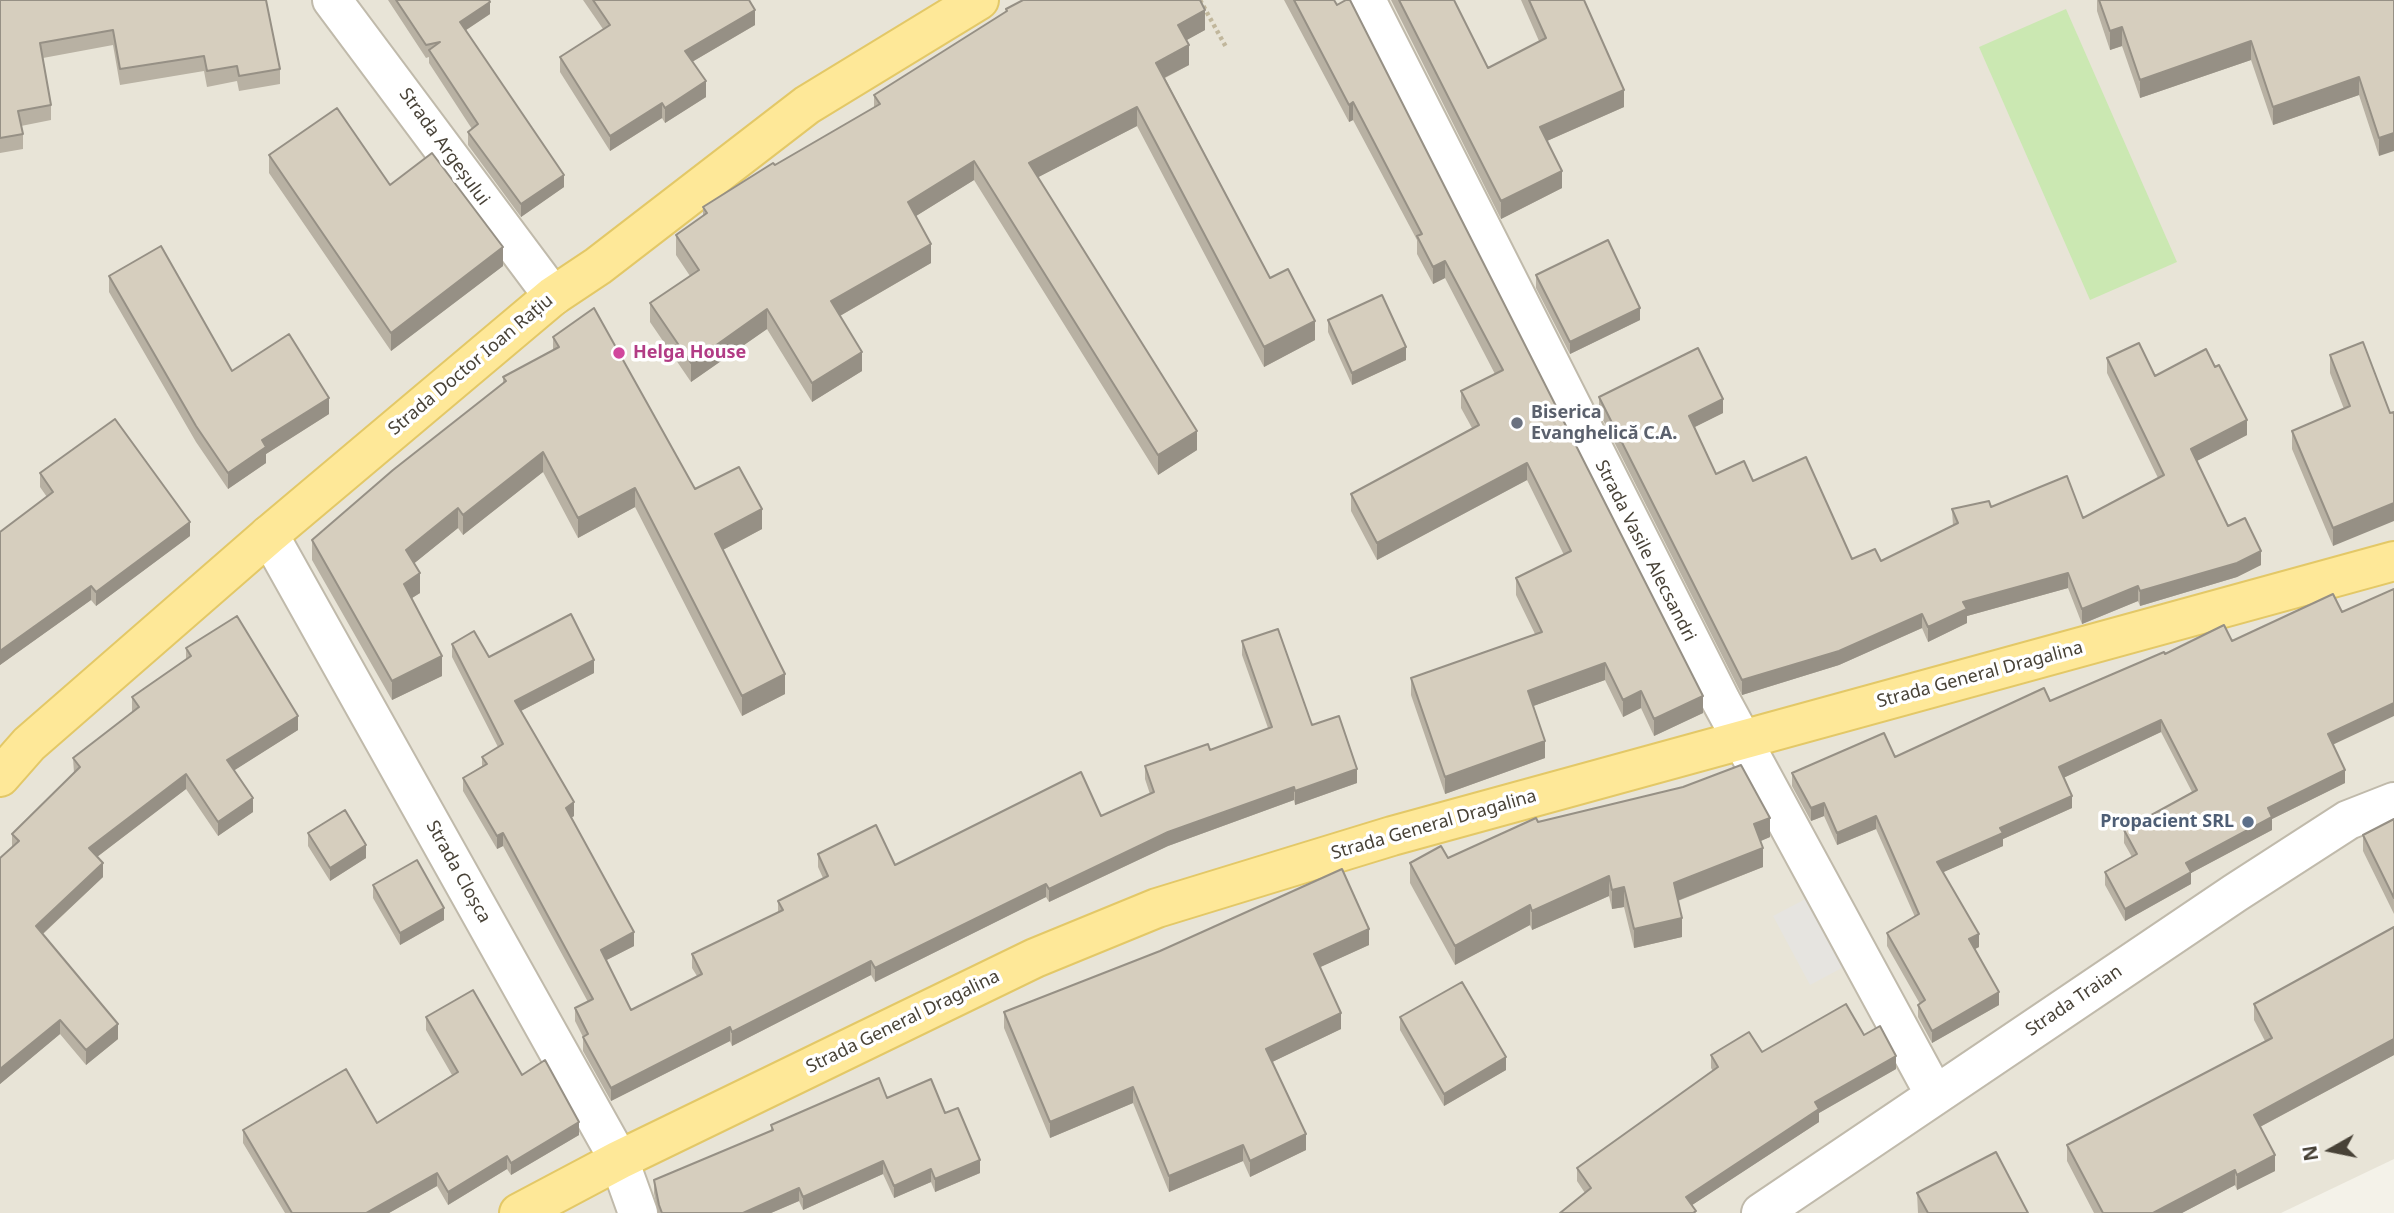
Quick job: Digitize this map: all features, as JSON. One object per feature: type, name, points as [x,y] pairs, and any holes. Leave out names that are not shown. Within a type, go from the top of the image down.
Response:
[{"type":"main road","name":"Strada Doctor Ioan Rațiu","points":[[0,777],[29,744],[269,535],[553,296],[598,266],[807,105],[979,0]]},
{"type":"main road","name":"Strada General Dragalina","points":[[519,1213],[619,1160],[1035,958],[1157,908],[1392,836],[2394,561]]},
{"type":"street","name":"Strada Argeșului","points":[[332,0],[553,296]]},
{"type":"street","name":"Strada Vasile Alecsandri","points":[[1366,0],[1742,740],[1830,934],[1935,1095]]},
{"type":"street","name":"Strada Cloșca","points":[[269,535],[619,1160],[638,1213]]},
{"type":"street","name":"Strada Traian","points":[[1761,1213],[2269,871],[2348,820],[2394,802]]},
{"type":"path","points":[[1200,0],[1226,47]]},
{"type":"shaded area","points":[[0,0],[2394,0],[2394,1159],[2281,1213],[0,1213]]},
{"type":"shaded area","points":[[1815,894],[1851,963],[1810,985],[1773,916]]},
{"type":"green space","points":[[2066,9],[2177,262],[2090,300],[1979,47]]},
{"type":"building","points":[[0,0],[266,0],[280,69],[239,76],[237,66],[207,71],[204,56],[120,69],[113,30],[40,43],[51,105],[18,111],[23,134],[0,138]]},
{"type":"building","points":[[396,0],[489,0],[490,2],[460,22],[564,175],[521,204],[468,132],[478,124],[429,50],[440,42],[426,45]]},
{"type":"building","points":[[593,0],[749,0],[755,10],[685,51],[706,81],[665,108],[662,103],[610,136],[560,57],[610,25]]},
{"type":"building","points":[[1023,0],[1200,0],[1205,10],[1178,25],[1189,45],[1156,63],[1270,278],[1288,269],[1315,321],[1264,347],[1137,107],[1029,163],[1197,431],[1158,455],[974,161],[908,202],[931,244],[831,301],[862,352],[812,383],[767,309],[691,363],[650,303],[699,270],[676,235],[707,213],[703,207],[773,163],[775,165],[880,104],[874,95]]},
{"type":"building","points":[[1294,0],[1334,0],[1337,5],[1350,0],[1703,696],[1654,719],[1641,691],[1623,700],[1605,663],[1528,691],[1545,741],[1445,777],[1411,678],[1542,632],[1516,578],[1571,551],[1527,463],[1377,543],[1351,494],[1479,425],[1461,391],[1503,370],[1445,261],[1433,267],[1417,236],[1422,234],[1353,102],[1349,105]]},
{"type":"building","points":[[1399,0],[1454,0],[1488,68],[1546,38],[1529,0],[1584,0],[1624,90],[1540,127],[1562,171],[1501,201]]},
{"type":"building","points":[[2099,0],[2394,0],[2394,133],[2379,138],[2359,77],[2273,107],[2251,41],[2140,80],[2122,27],[2110,31]]},
{"type":"building","points":[[337,108],[390,185],[432,153],[503,247],[391,333],[269,155]]},
{"type":"building","points":[[1608,240],[1640,308],[1570,342],[1536,275]]},
{"type":"building","points":[[161,246],[232,371],[289,334],[329,398],[262,440],[266,447],[228,473],[196,426],[109,276]]},
{"type":"building","points":[[1382,295],[1406,347],[1352,373],[1328,320]]},
{"type":"building","points":[[594,308],[695,489],[739,467],[762,509],[715,534],[785,674],[742,696],[635,488],[578,518],[543,452],[463,515],[458,508],[406,550],[420,573],[404,584],[442,656],[392,681],[312,540],[393,470],[506,381],[503,377],[559,347],[553,337]]},
{"type":"building","points":[[2363,342],[2390,413],[2394,412],[2394,503],[2333,528],[2292,431],[2350,406],[2330,355]]},
{"type":"building","points":[[2139,343],[2155,376],[2206,349],[2215,367],[2219,365],[2247,420],[2191,449],[2228,526],[2245,518],[2261,551],[2237,563],[2140,591],[2138,586],[2082,609],[2068,573],[1963,602],[1967,609],[1928,627],[1922,614],[1839,651],[1742,680],[1599,397],[1698,348],[1723,399],[1689,416],[1716,474],[1744,461],[1753,481],[1806,457],[1852,559],[1875,549],[1881,561],[1958,523],[1952,509],[1989,501],[1991,507],[2067,476],[2083,518],[2164,475],[2107,358]]},
{"type":"building","points":[[115,419],[190,522],[96,592],[91,586],[0,651],[0,532],[53,492],[40,473]]},
{"type":"building","points":[[2394,589],[2394,703],[2328,734],[2345,770],[2268,808],[2272,817],[2186,863],[2191,872],[2125,909],[2105,872],[2137,854],[2124,830],[2197,790],[2161,720],[2059,767],[2072,796],[2000,828],[2003,833],[1937,862],[1979,934],[1969,939],[1999,992],[1932,1031],[1918,1005],[1925,1000],[1887,933],[1919,914],[1876,816],[1837,833],[1824,803],[1811,808],[1792,773],[1884,733],[1895,757],[2044,688],[2050,701],[2164,652],[2165,654],[2224,625],[2232,641],[2333,594],[2342,612]]},
{"type":"building","points":[[571,614],[594,660],[515,701],[574,802],[566,808],[634,932],[601,950],[631,1010],[702,974],[692,954],[783,910],[778,901],[828,876],[818,854],[876,825],[895,865],[1081,772],[1101,816],[1154,792],[1145,766],[1208,744],[1210,750],[1272,727],[1242,641],[1278,629],[1312,725],[1339,716],[1357,769],[1295,791],[1294,787],[1168,832],[1049,889],[1046,884],[875,968],[871,961],[732,1032],[730,1027],[611,1088],[583,1037],[588,1034],[575,1008],[593,999],[503,833],[497,836],[463,778],[487,764],[482,757],[503,744],[452,644],[474,631],[489,657]]},
{"type":"building","points":[[237,616],[298,716],[227,760],[253,798],[218,822],[186,774],[89,848],[103,863],[36,926],[118,1024],[86,1050],[60,1020],[0,1069],[0,858],[19,841],[12,834],[80,767],[73,758],[139,707],[132,697],[191,656],[186,648]]},
{"type":"building","points":[[1741,765],[1770,818],[1754,824],[1763,848],[1674,883],[1682,918],[1634,929],[1624,887],[1612,890],[1609,876],[1532,911],[1530,905],[1455,946],[1410,863],[1441,846],[1448,858],[1536,818],[1538,822],[1683,787]]},
{"type":"building","points":[[345,810],[366,845],[330,868],[308,833]]},
{"type":"building","points":[[2394,819],[2394,898],[2363,835]]},
{"type":"building","points":[[417,860],[444,908],[400,933],[373,885]]},
{"type":"building","points":[[1342,869],[1369,929],[1314,954],[1341,1013],[1266,1049],[1306,1134],[1250,1161],[1243,1145],[1169,1176],[1133,1087],[1050,1122],[1004,1012],[1160,951]]},
{"type":"building","points":[[2394,927],[2394,1039],[2254,1115],[2275,1155],[2237,1175],[2235,1170],[2153,1213],[2103,1213],[2067,1145],[2272,1038],[2254,1004]]},
{"type":"building","points":[[1462,982],[1506,1057],[1444,1094],[1400,1017]]},
{"type":"building","points":[[473,990],[522,1075],[545,1060],[579,1122],[511,1163],[507,1156],[448,1192],[437,1173],[366,1213],[292,1213],[243,1130],[346,1069],[377,1123],[458,1072],[426,1017]]},
{"type":"building","points":[[1846,1004],[1864,1035],[1880,1026],[1896,1056],[1815,1102],[1819,1109],[1686,1197],[1696,1211],[1560,1213],[1591,1188],[1577,1168],[1718,1067],[1711,1055],[1749,1032],[1762,1052]]},
{"type":"building","points":[[879,1078],[887,1098],[931,1079],[945,1113],[958,1108],[980,1160],[935,1179],[931,1169],[894,1186],[883,1161],[803,1197],[799,1188],[743,1213],[662,1213],[654,1180],[773,1130],[771,1125]]},
{"type":"building","points":[[1996,1152],[2028,1213],[1928,1213],[1917,1193]]},
{"type":"place","name":"Helga House","points":[[619,353]]},
{"type":"place","name":"Biserica Evanghelică C.A.","points":[[1517,423]]},
{"type":"place","name":"Propacient SRL","points":[[2248,822]]}]
